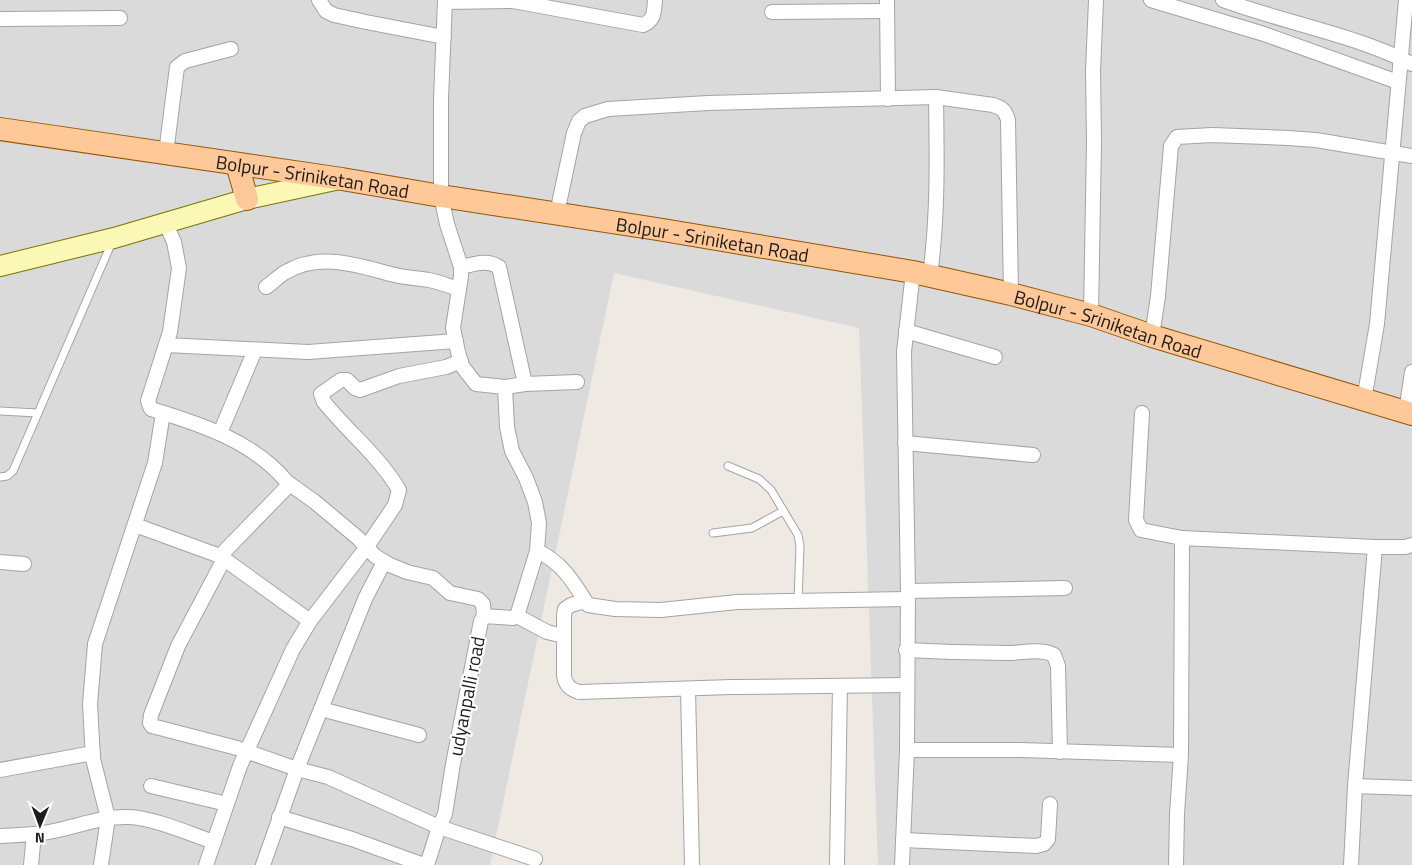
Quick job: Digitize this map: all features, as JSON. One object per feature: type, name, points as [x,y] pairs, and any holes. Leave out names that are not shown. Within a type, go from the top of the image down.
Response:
[{"type":"main road","name":"Bolpur - Sriniketan Road","points":[[0,129],[342,179],[922,274],[1011,294],[1091,315],[1152,336],[1409,413]]},
{"type":"main road","points":[[237,164],[247,199]]},
{"type":"street","points":[[319,0],[326,11],[334,14],[444,37]]},
{"type":"street","points":[[578,382],[505,386],[476,384],[470,378],[461,362],[454,328],[454,315],[461,267],[447,224],[441,196],[441,99],[445,1],[513,1],[644,25],[651,21],[653,17],[655,0]]},
{"type":"street","points":[[1091,315],[1094,142],[1093,71],[1096,0]]},
{"type":"street","points":[[1151,0],[1232,9],[1351,40],[1402,69]]},
{"type":"street","points":[[1364,400],[1377,324],[1402,69],[1406,0]]},
{"type":"street","points":[[772,12],[886,5],[888,98]]},
{"type":"street","points":[[1232,9],[1402,69]]},
{"type":"street","points":[[0,19],[120,18]]},
{"type":"street","points":[[166,153],[177,67],[185,61],[231,48]]},
{"type":"street","points":[[902,865],[907,750],[904,352],[906,331],[922,274],[936,234],[936,97]]},
{"type":"street","points":[[557,213],[574,133],[579,121],[592,113],[608,109],[708,102],[936,97],[993,105],[1002,108],[1006,112],[1008,120],[1011,294]]},
{"type":"street","points":[[1152,336],[1158,296],[1171,146],[1177,137],[1212,135],[1316,140],[1412,156]]},
{"type":"street","points":[[0,266],[166,224],[247,199],[342,179]]},
{"type":"street","points":[[166,224],[174,242],[179,268],[170,332],[148,401],[151,410],[220,433],[262,458],[287,482],[315,502],[358,538],[375,556],[407,572],[432,578],[450,594],[478,599],[482,604],[484,616]]},
{"type":"street","points":[[266,288],[283,273],[299,266],[311,263],[333,262],[352,264],[396,276],[431,281],[459,289]]},
{"type":"street","points":[[461,267],[486,263],[499,267],[525,384]]},
{"type":"street","points":[[906,331],[995,357]]},
{"type":"street","points":[[166,345],[308,352],[456,341]]},
{"type":"street","points":[[220,433],[255,350]]},
{"type":"street","points":[[206,865],[240,766],[293,649],[310,621],[366,548],[395,505],[399,490],[378,461],[324,402],[321,394],[341,380],[348,380],[355,388],[360,390],[399,376],[446,367],[461,362]]},
{"type":"street","points":[[1409,413],[1412,372]]},
{"type":"street","points":[[505,386],[512,451],[526,478],[535,502],[539,523],[537,551],[518,616],[547,632],[564,636]]},
{"type":"street","points":[[101,865],[108,818],[93,753],[90,704],[95,644],[155,463],[163,413]]},
{"type":"street","points":[[1142,414],[1136,520],[1141,530],[1182,538],[1375,547],[1405,547],[1412,545]]},
{"type":"street","points":[[905,443],[1033,455]]},
{"type":"street","points":[[287,482],[286,488],[222,558],[178,646],[151,715],[150,723],[155,728],[247,752],[328,777],[439,827],[535,859]]},
{"type":"street","points":[[135,525],[222,558],[310,621]]},
{"type":"street","points":[[1176,865],[1181,754],[1182,538]]},
{"type":"street","points":[[1351,865],[1355,786],[1375,547]]},
{"type":"street","points":[[537,551],[548,556],[566,571],[588,605],[602,607],[662,610],[737,602],[798,601],[1065,588]]},
{"type":"street","points":[[0,562],[24,564]]},
{"type":"street","points":[[263,865],[297,769],[365,599],[384,562]]},
{"type":"street","points":[[586,601],[571,605],[565,609],[564,676],[566,684],[572,690],[579,692],[688,688],[906,685]]},
{"type":"street","name":"udyanpalli road","points":[[426,865],[445,814],[459,730],[481,622],[484,616],[513,618],[518,616]]},
{"type":"street","points":[[906,650],[1006,653],[1038,651],[1054,655],[1058,666],[1060,752]]},
{"type":"street","points":[[837,865],[840,686]]},
{"type":"street","points":[[688,688],[692,865]]},
{"type":"street","points":[[321,709],[419,735]]},
{"type":"street","points":[[907,750],[1181,754]]},
{"type":"street","points":[[0,770],[93,753]]},
{"type":"street","points":[[151,786],[227,804]]},
{"type":"street","points":[[1355,786],[1412,788]]},
{"type":"street","points":[[903,840],[1036,846],[1044,844],[1048,839],[1050,804]]},
{"type":"street","points":[[0,836],[34,834],[108,818],[130,817],[144,819],[214,842]]},
{"type":"street","points":[[279,818],[352,838],[426,865]]},
{"type":"street","points":[[31,865],[34,834]]},
{"type":"lane","points":[[0,477],[7,476],[13,471],[114,238]]},
{"type":"lane","points":[[0,411],[38,413]]},
{"type":"lane","points":[[728,466],[759,479],[771,490],[782,511],[792,523],[798,535],[800,546],[798,601]]},
{"type":"lane","points":[[713,533],[752,528],[782,511]]},
{"type":"shaded area","points":[[0,0],[1412,0],[1412,865],[878,865],[859,328],[614,273],[490,865],[0,865]]}]
